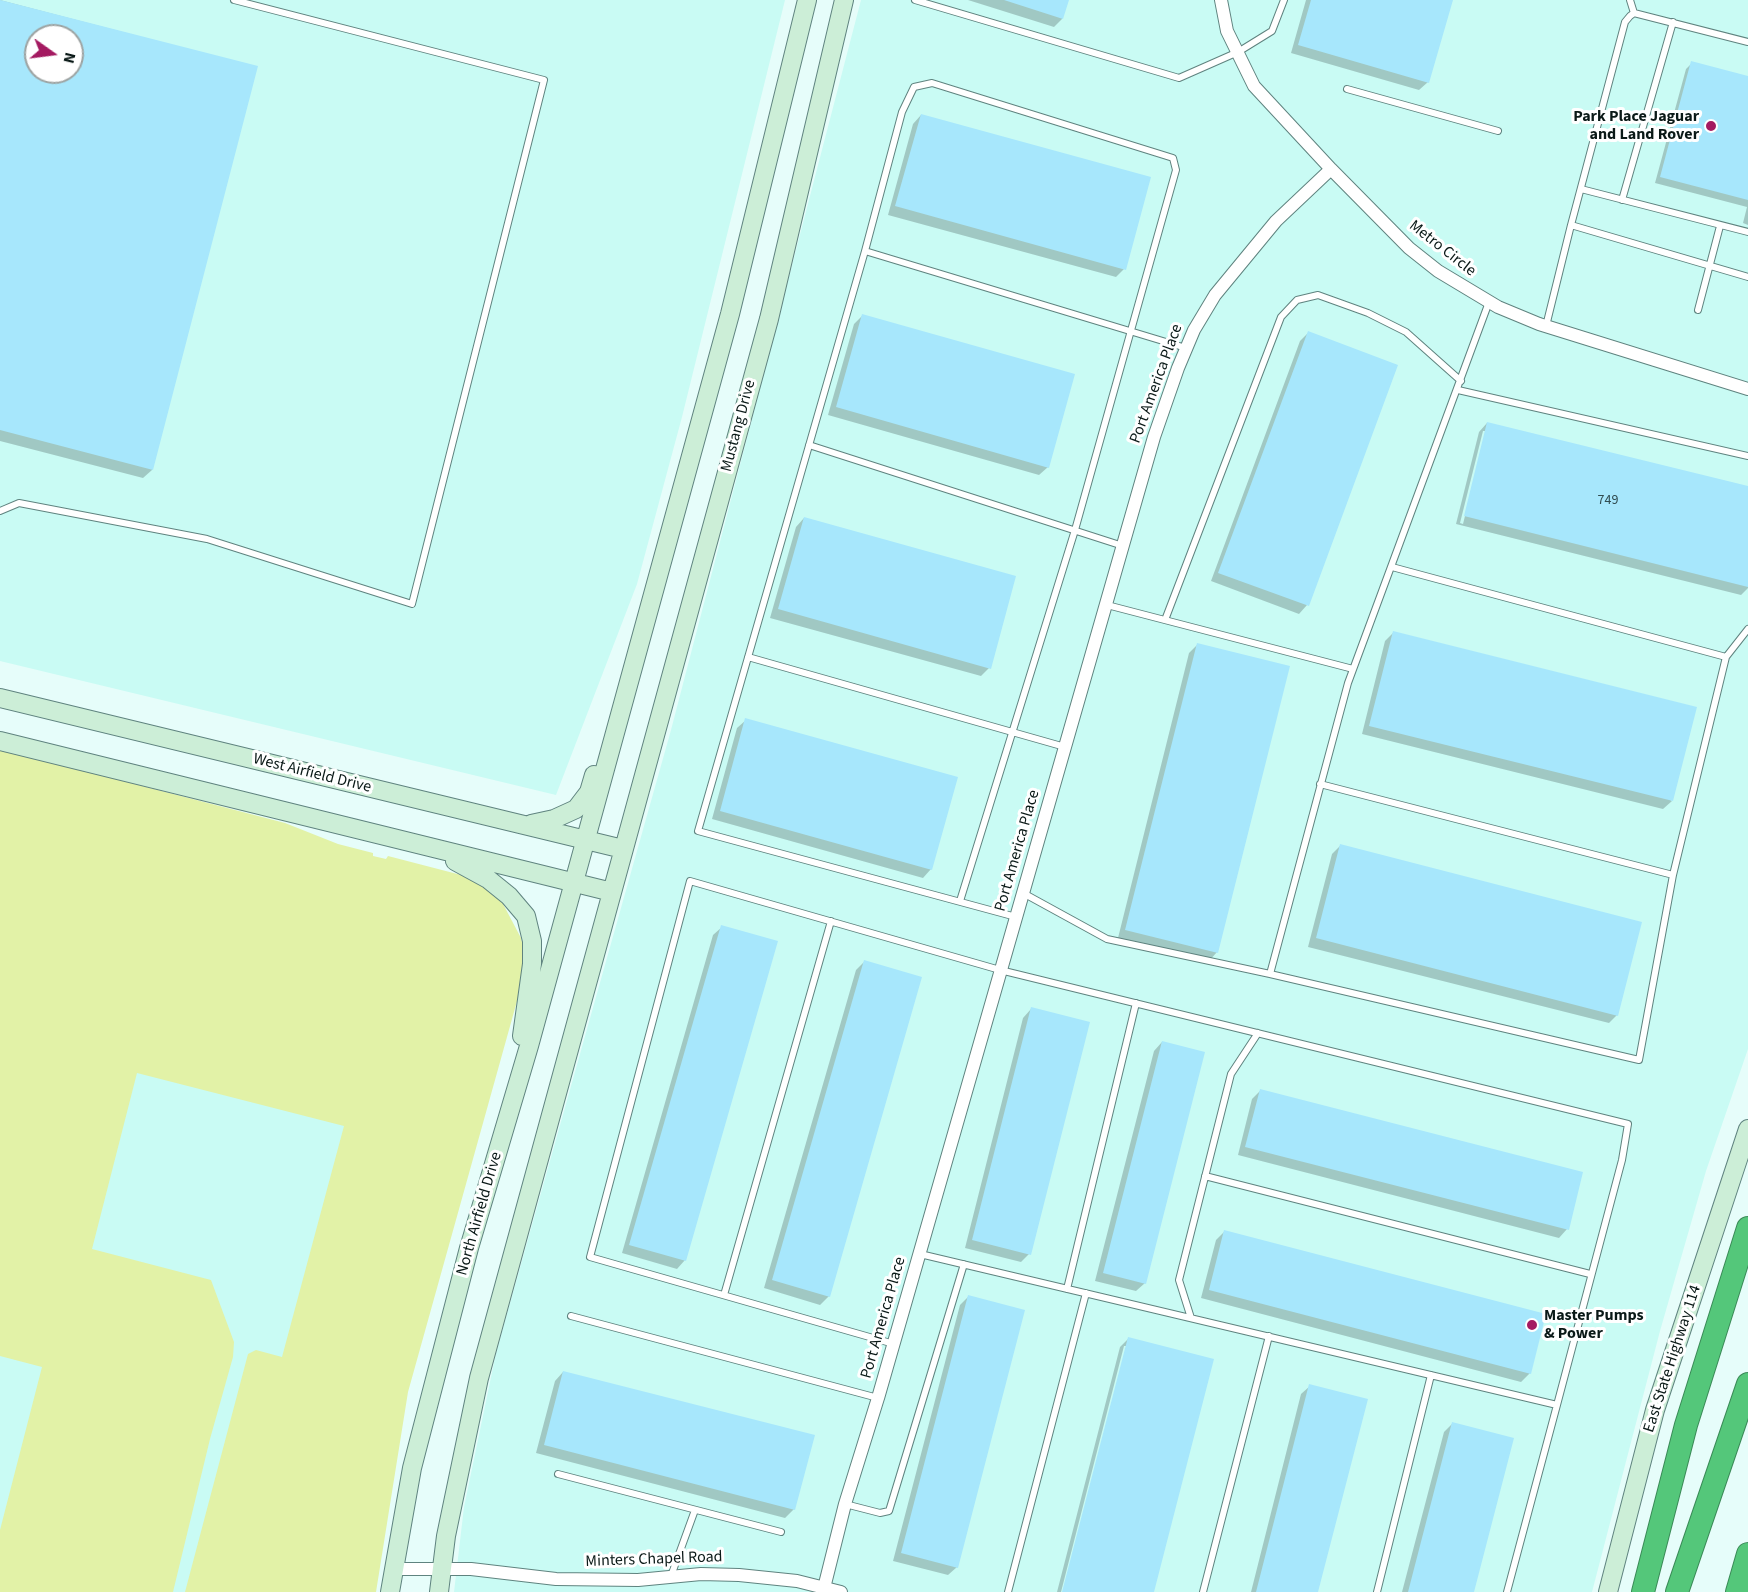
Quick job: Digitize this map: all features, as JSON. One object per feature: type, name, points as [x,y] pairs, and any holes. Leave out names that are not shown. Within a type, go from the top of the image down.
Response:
[{"type":"highway","points":[[1643,1592],[1686,1425],[1748,1228]]},
{"type":"highway","points":[[1677,1592],[1748,1384]]},
{"type":"highway","points":[[1737,1592],[1748,1554]]},
{"type":"main road","points":[[586,840],[730,314],[807,0]]},
{"type":"main road","name":"Mustang Drive","points":[[623,849],[769,318],[843,0]]},
{"type":"main road","points":[[524,825],[554,819],[576,809],[589,792],[646,623]]},
{"type":"main road","name":"West Airfield Drive","points":[[0,698],[623,849]]},
{"type":"main road","points":[[0,741],[612,892]]},
{"type":"main road","name":"North Airfield Drive","points":[[390,1592],[412,1468],[469,1248],[586,840]]},
{"type":"main road","points":[[432,849],[488,879],[510,896],[526,916],[532,941],[532,964],[508,1114]]},
{"type":"main road","points":[[439,1592],[465,1437],[479,1378],[623,849]]},
{"type":"main road","name":"East State Highway 114","points":[[1608,1592],[1655,1410],[1748,1129]]},
{"type":"street","name":"Metro Circle","points":[[1221,0],[1227,31],[1254,86],[1331,170],[1409,248],[1438,271],[1490,302],[1546,326],[1748,389]]},
{"type":"street","name":"Port America Place","points":[[824,1588],[845,1504],[894,1344],[1154,437],[1186,348],[1215,295],[1251,248],[1276,221],[1331,170]]},
{"type":"street","name":"Minters Chapel Road","points":[[394,1569],[471,1569],[556,1579],[639,1580],[671,1576],[739,1575],[796,1581],[842,1592]]},
{"type":"lane","points":[[0,511],[19,503],[207,539],[412,604],[544,80],[234,0]]},
{"type":"lane","points":[[920,1],[1179,78],[1238,52],[1272,31],[1284,0]]},
{"type":"lane","points":[[1630,0],[1634,13]]},
{"type":"lane","points":[[1634,13],[1748,42]]},
{"type":"lane","points":[[1546,326],[1625,22],[1634,13]]},
{"type":"lane","points":[[1622,200],[1674,22]]},
{"type":"lane","points":[[960,901],[1075,530],[1176,170],[1173,158],[932,83],[914,87],[902,112],[865,251],[698,831],[1016,917]]},
{"type":"lane","points":[[1347,89],[1498,131]]},
{"type":"lane","points":[[1581,189],[1748,232]]},
{"type":"lane","points":[[1571,225],[1748,277]]},
{"type":"lane","points":[[1698,310],[1720,226]]},
{"type":"lane","points":[[865,251],[1186,348]]},
{"type":"lane","points":[[1165,620],[1281,317],[1297,300],[1318,295],[1368,313],[1406,332],[1461,381]]},
{"type":"lane","points":[[1270,974],[1353,669],[1490,302]]},
{"type":"lane","points":[[1458,390],[1748,456]]},
{"type":"lane","points":[[809,445],[1123,546]]},
{"type":"lane","points":[[1392,567],[1726,657]]},
{"type":"lane","points":[[1107,605],[1353,669]]},
{"type":"lane","points":[[1023,893],[1107,939],[1270,974],[1639,1060],[1673,875],[1726,657],[1748,629]]},
{"type":"lane","points":[[748,657],[1066,747]]},
{"type":"lane","points":[[1320,784],[1673,875]]},
{"type":"lane","points":[[894,1344],[590,1257],[690,881],[1000,970],[1628,1124],[1622,1160],[1507,1592]]},
{"type":"lane","points":[[724,1295],[831,921]]},
{"type":"lane","points":[[1067,1289],[1136,1003]]},
{"type":"lane","points":[[1191,1318],[1179,1280],[1231,1074],[1258,1033]]},
{"type":"lane","points":[[1205,1176],[1590,1274]]},
{"type":"lane","points":[[919,1254],[1557,1405]]},
{"type":"lane","points":[[845,1504],[880,1513],[889,1511],[964,1264]]},
{"type":"lane","points":[[1008,1592],[1086,1293]]},
{"type":"lane","points":[[571,1316],[878,1398]]},
{"type":"lane","points":[[1203,1592],[1269,1336]]},
{"type":"lane","points":[[1377,1592],[1431,1375]]},
{"type":"lane","points":[[558,1474],[781,1532]]},
{"type":"lane","points":[[671,1576],[695,1510]]},
{"type":"shaded area","points":[[0,0],[785,0],[682,417],[637,584],[556,795],[0,661]]},
{"type":"shaded area","points":[[861,0],[1748,0],[1748,1049],[1706,1171],[1660,1331],[1592,1592],[454,1592],[464,1507],[496,1353],[671,730]]},
{"type":"shaded area","points":[[0,786],[413,900],[345,1592],[0,1592]]},
{"type":"green space","points":[[0,749],[285,823],[338,844],[373,853],[373,856],[386,859],[388,856],[465,876],[486,888],[502,902],[521,938],[525,956],[524,976],[408,1392],[376,1592],[185,1592],[248,1354],[256,1350],[282,1357],[344,1126],[137,1073],[92,1249],[211,1280],[234,1342],[233,1357],[210,1439],[173,1592],[0,1592],[0,1530],[42,1367],[0,1356]]},
{"type":"building","points":[[0,0],[258,66],[153,470],[0,430]]},
{"type":"building","points":[[1004,0],[1069,0],[1063,19]]},
{"type":"building","points":[[1311,0],[1453,0],[1429,83],[1298,45]]},
{"type":"building","name":"Park Place Jaguar and Land Rover","points":[[1691,61],[1748,76],[1748,200],[1660,177]]},
{"type":"building","points":[[921,114],[1151,177],[1126,270],[895,206]]},
{"type":"building","points":[[862,314],[1075,374],[1049,468],[836,407]]},
{"type":"building","points":[[1308,331],[1398,365],[1309,606],[1218,573]]},
{"type":"building","points":[[1487,422],[1748,486],[1748,587],[1464,516]]},
{"type":"building","points":[[804,517],[1016,576],[991,669],[778,609]]},
{"type":"building","points":[[1393,631],[1697,707],[1673,801],[1369,726]]},
{"type":"building","points":[[1197,643],[1290,666],[1218,953],[1125,930]]},
{"type":"building","points":[[745,718],[958,777],[932,870],[720,811]]},
{"type":"building","points":[[1340,844],[1642,922],[1618,1016],[1316,938]]},
{"type":"building","points":[[721,925],[778,941],[686,1261],[629,1245]]},
{"type":"building","points":[[864,960],[922,977],[830,1297],[772,1280]]},
{"type":"building","points":[[1031,1007],[1090,1022],[1031,1255],[972,1240]]},
{"type":"building","points":[[1162,1041],[1205,1052],[1146,1284],[1103,1273]]},
{"type":"building","points":[[1260,1089],[1583,1172],[1569,1230],[1245,1147]]},
{"type":"building","points":[[1224,1230],[1546,1314],[1531,1374],[1209,1290]]},
{"type":"building","points":[[968,1295],[1025,1310],[958,1568],[901,1553]]},
{"type":"building","points":[[1128,1337],[1214,1359],[1154,1592],[1062,1592]]},
{"type":"building","points":[[563,1371],[815,1435],[795,1510],[544,1445]]},
{"type":"building","points":[[1309,1384],[1368,1399],[1318,1592],[1256,1592]]},
{"type":"building","points":[[1452,1422],[1514,1438],[1474,1592],[1408,1592]]},
{"type":"place","name":"Park Place Jaguar and Land Rover","points":[[1711,126]]},
{"type":"place","name":"Master Pumps & Power","points":[[1532,1325]]}]
